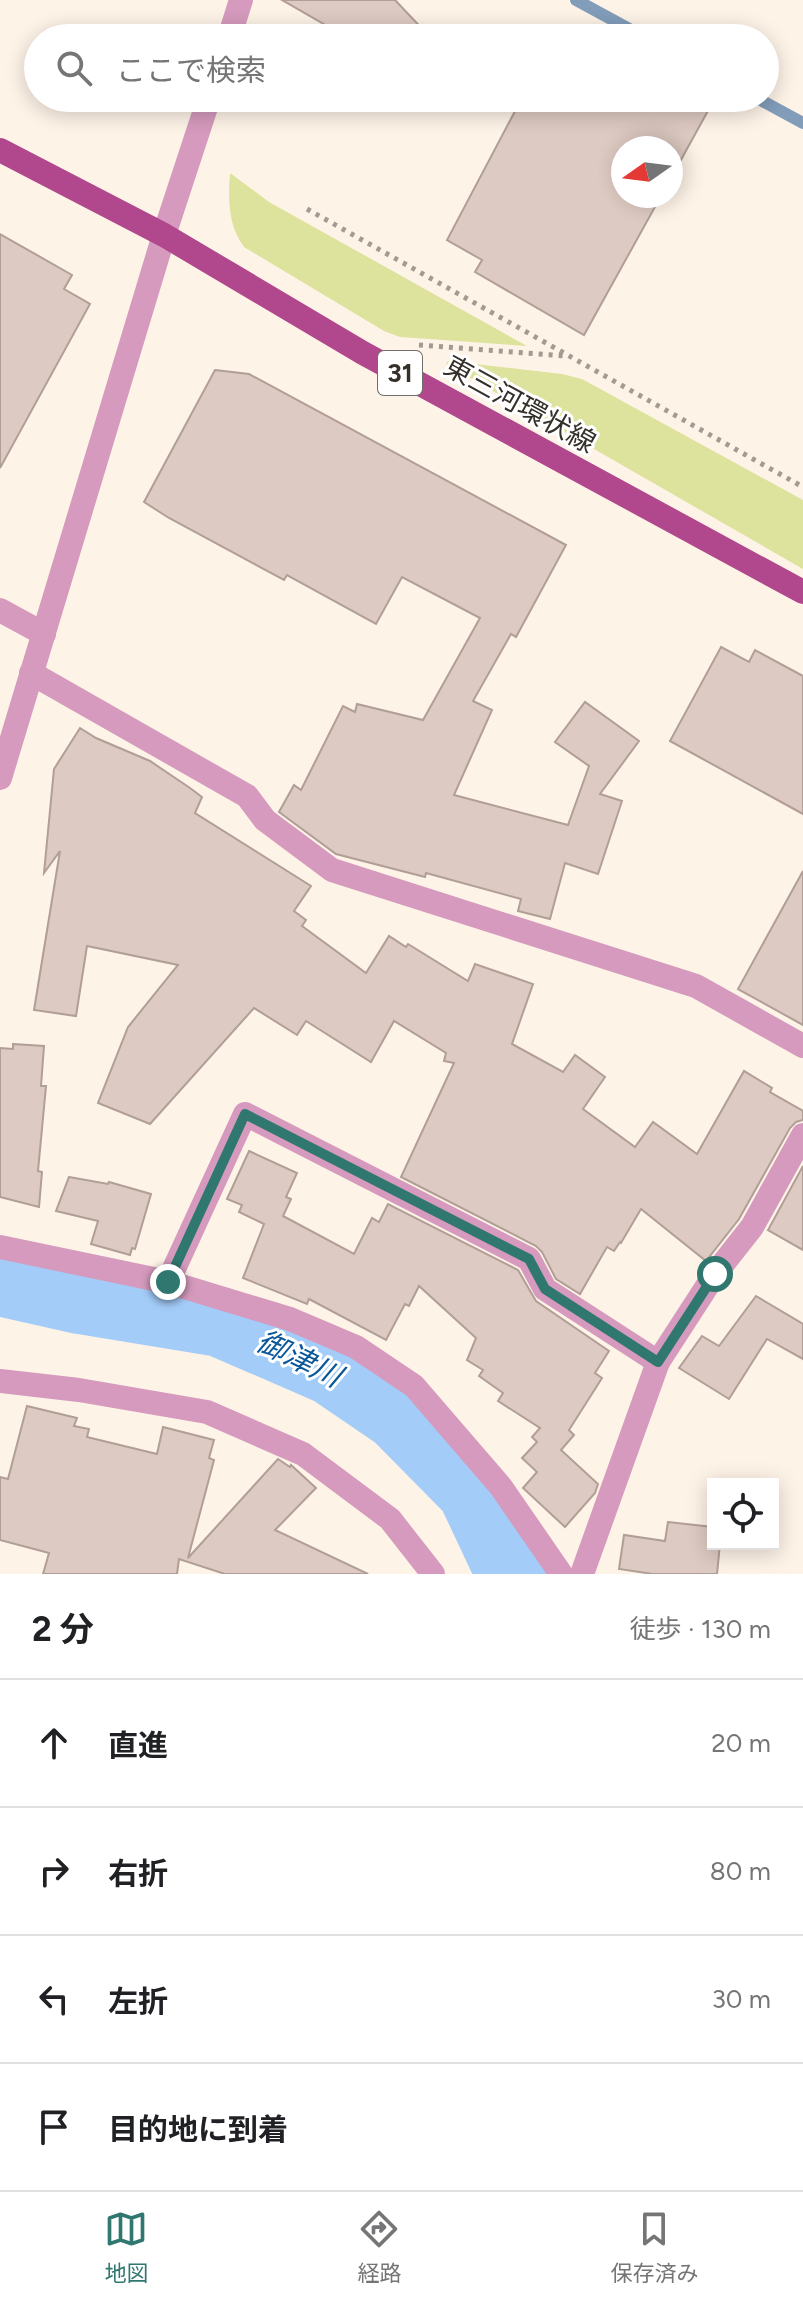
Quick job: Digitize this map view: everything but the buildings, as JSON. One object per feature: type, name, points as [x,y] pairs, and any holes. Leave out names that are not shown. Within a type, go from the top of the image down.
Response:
[{"type":"main road","name":"東三河環状線","points":[[5,155],[164,235],[363,353],[803,592]]},
{"type":"street","points":[[233,24],[241,0]]},
{"type":"street","points":[[0,778],[164,235],[204,112]]},
{"type":"street","points":[[0,610],[44,634]]},
{"type":"street","points":[[31,673],[247,796],[265,820],[332,870],[696,986],[803,1046]]},
{"type":"street","points":[[168,1282],[245,1114],[529,1259],[545,1289],[658,1362]]},
{"type":"street","points":[[582,1574],[658,1362],[715,1274],[752,1227],[803,1135]]},
{"type":"street","points":[[0,1247],[168,1282],[290,1319],[356,1347],[414,1386],[501,1487],[561,1574]]},
{"type":"street","points":[[0,1381],[79,1390],[207,1412],[303,1454],[390,1519],[433,1574]]},
{"type":"path","points":[[307,209],[803,487]]},
{"type":"path","points":[[363,353],[413,344],[568,356]]},
{"type":"green space","points":[[230,173],[269,202],[527,346],[400,337],[384,331],[244,247],[230,212]]},
{"type":"green space","points":[[448,361],[582,379],[803,500],[803,569],[446,364]]},
{"type":"waterway","points":[[576,0],[620,24]]},
{"type":"waterway","points":[[779,110],[803,123]]},
{"type":"waterway","name":"御津川","points":[[0,1281],[80,1299],[220,1322],[331,1370],[397,1415],[472,1491],[511,1574]]},
{"type":"route","points":[[168,1282],[245,1114],[529,1259],[545,1289],[658,1362],[715,1274]]}]
